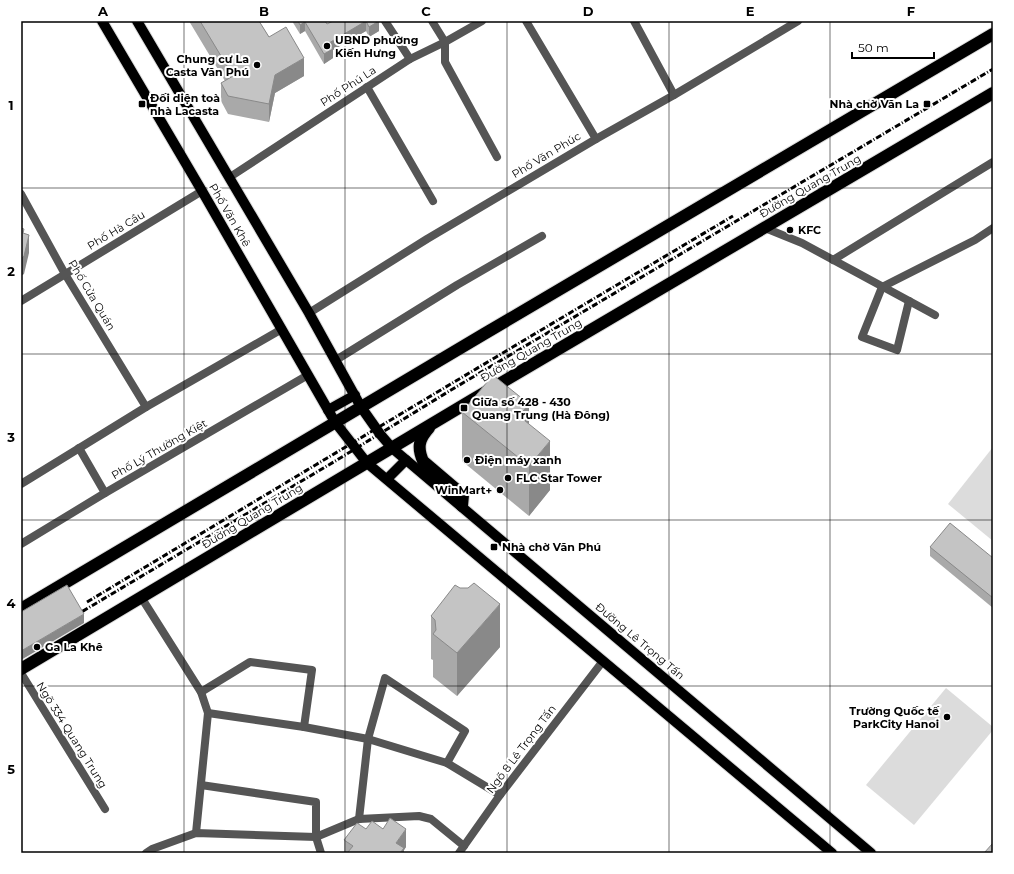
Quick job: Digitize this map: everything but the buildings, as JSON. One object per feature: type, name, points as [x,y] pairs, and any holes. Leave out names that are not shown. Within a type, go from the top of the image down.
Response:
[{"type":"highway","points":[[21,609],[993,34]]},
{"type":"highway","name":"Đường Quang Trung","points":[[21,669],[432,424],[993,93]]},
{"type":"highway","points":[[432,424],[422,435],[420,454],[422,461],[462,495],[462,506]]},
{"type":"main road","name":"Phố Văn Khê","points":[[102,21],[202,190],[335,422],[367,463]]},
{"type":"main road","name":"Phố Văn Khê","points":[[137,21],[309,313],[361,407],[392,448]]},
{"type":"main road","points":[[328,410],[354,395]]},
{"type":"main road","name":"Đường Lê Trọng Tấn","points":[[392,448],[871,853]]},
{"type":"main road","points":[[387,479],[406,460]]},
{"type":"main road","points":[[367,463],[832,853]]},
{"type":"street","points":[[385,21],[410,59]]},
{"type":"street","points":[[432,21],[445,42],[445,62],[497,157]]},
{"type":"street","name":"Phố Phú La","points":[[230,177],[410,59],[445,42],[482,21]]},
{"type":"street","points":[[526,21],[596,139]]},
{"type":"street","name":"Phố Văn Phúc","points":[[309,313],[427,239],[798,21]]},
{"type":"street","points":[[638,22],[674,95]]},
{"type":"street","points":[[367,87],[433,201]]},
{"type":"street","points":[[834,260],[993,162]]},
{"type":"street","name":"Phố Hà Cầu","points":[[21,301],[202,190]]},
{"type":"street","name":"Phố Cửa Quán","points":[[21,194],[65,274],[146,407]]},
{"type":"street","points":[[765,228],[834,260],[935,315]]},
{"type":"street","points":[[909,301],[897,350],[862,337],[882,286],[975,240],[993,228]]},
{"type":"street","points":[[336,360],[457,285],[542,236]]},
{"type":"street","points":[[21,484],[146,407],[282,329]]},
{"type":"street","name":"Phố Lý Thường Kiệt","points":[[21,544],[308,375]]},
{"type":"street","points":[[79,448],[105,494]]},
{"type":"street","points":[[141,597],[201,692],[208,713],[196,833]]},
{"type":"street","name":"Ngõ 8 Lê Trọng Tấn","points":[[462,850],[500,794],[603,661]]},
{"type":"street","points":[[201,692],[250,662],[312,670],[304,727]]},
{"type":"street","name":"Ngõ 334 Quang Trung","points":[[21,673],[105,809]]},
{"type":"street","points":[[359,819],[368,739],[385,678],[465,731],[447,763]]},
{"type":"street","points":[[208,713],[304,727],[368,739],[447,763],[500,794]]},
{"type":"street","points":[[202,785],[316,802],[316,837],[321,853]]},
{"type":"street","points":[[146,853],[152,849],[196,833],[316,837],[359,819],[419,816],[431,819],[462,850]]},
{"type":"shaded area","points":[[993,447],[993,541],[948,504]]},
{"type":"shaded area","points":[[946,688],[993,727],[993,730],[914,825],[866,785]]},
{"type":"railway","points":[[73,617],[337,460],[451,390],[993,69]]},
{"type":"railway","points":[[87,602],[733,216]]},
{"type":"place","name":"UBND phường Kiến Hưng","points":[[327,46]]},
{"type":"place","name":"Chung cư La Casta Văn Phú","points":[[257,65]]},
{"type":"place","name":"Đối diện toà nhà Lacasta","points":[[142,104]]},
{"type":"place","name":"Nhà chờ Văn La","points":[[927,104]]},
{"type":"place","name":"KFC","points":[[790,230]]},
{"type":"place","name":"Giữa số 428 - 430 Quang Trung (Hà Đông)","points":[[464,408]]},
{"type":"place","name":"Điện máy xanh","points":[[467,460]]},
{"type":"place","name":"FLC Star Tower","points":[[508,478]]},
{"type":"place","name":"WinMart+","points":[[500,490]]},
{"type":"place","name":"Nhà chờ Văn Phú","points":[[494,547]]},
{"type":"place","name":"Ga La Khê","points":[[37,647]]},
{"type":"place","name":"Trường Quốc tế ParkCity Hanoi","points":[[947,717]]}]
